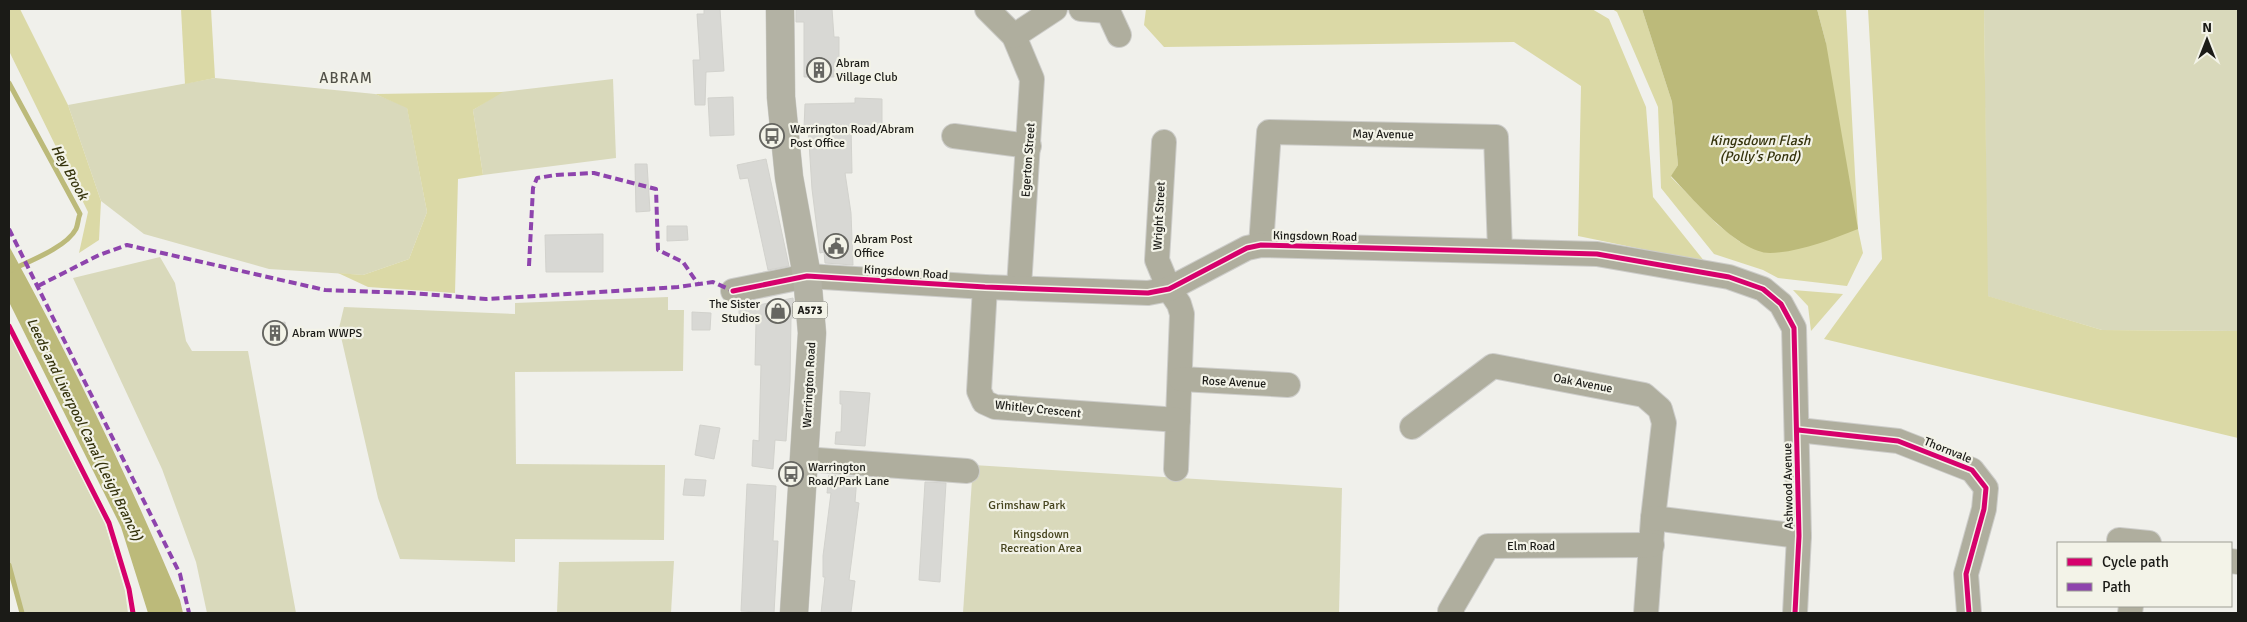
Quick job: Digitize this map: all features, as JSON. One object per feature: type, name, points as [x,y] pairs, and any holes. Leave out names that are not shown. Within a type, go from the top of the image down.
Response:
[{"type":"main road","name":"Warrington Road","points":[[780,9],[783,123],[789,177],[807,276],[812,353],[794,613]]},
{"type":"street","name":"Egerton Street","points":[[987,9],[1014,36],[1032,79],[1019,287]]},
{"type":"street","points":[[1014,36],[1055,9]]},
{"type":"street","points":[[1081,9],[1108,11],[1119,36]]},
{"type":"street","name":"May Avenue","points":[[1261,245],[1269,132],[1496,137],[1500,251]]},
{"type":"street","points":[[954,136],[1029,146]]},
{"type":"street","name":"Wright Street","points":[[1164,142],[1157,260],[1169,289]]},
{"type":"street","name":"Kingsdown Road","points":[[733,291],[807,276],[985,287],[1148,293],[1169,289],[1247,248],[1261,245],[1597,254],[1734,279],[1763,289],[1781,304],[1794,328],[1794,359]]},
{"type":"street","name":"Whitley Crescent","points":[[985,287],[979,391],[984,402],[995,407],[1178,420]]},
{"type":"street","points":[[1169,289],[1179,304],[1182,314],[1181,380],[1176,469]]},
{"type":"street","name":"Ashwood Avenue","points":[[1794,359],[1798,430],[1799,536],[1795,613]]},
{"type":"street","name":"Oak Avenue","points":[[1412,427],[1493,366],[1644,395],[1660,409],[1664,423],[1653,518],[1646,613]]},
{"type":"street","name":"Rose Avenue","points":[[1181,380],[1288,385]]},
{"type":"street","name":"Thornvale","points":[[1798,430],[1898,442],[1972,470],[1986,488],[1984,509],[1966,574],[1969,613]]},
{"type":"street","points":[[804,460],[967,471]]},
{"type":"street","points":[[1653,518],[1799,536]]},
{"type":"street","name":"Elm Road","points":[[1452,613],[1450,611],[1488,546],[1652,545]]},
{"type":"green space","points":[[1984,9],[2238,9],[2238,331],[2102,330],[1987,296]]},
{"type":"green space","points":[[215,78],[375,94],[407,107],[427,212],[409,259],[363,275],[269,269],[144,234],[101,201],[68,105]]},
{"type":"green space","points":[[613,79],[616,158],[483,175],[473,110],[501,92]]},
{"type":"green space","points":[[160,257],[175,283],[186,341],[192,351],[248,351],[296,613],[207,613],[196,562],[162,469],[73,278]]},
{"type":"green space","points":[[668,297],[668,310],[684,310],[683,371],[515,372],[516,464],[665,465],[664,540],[515,539],[515,562],[400,559],[378,498],[339,328],[344,307],[515,314],[515,303]]},
{"type":"green space","points":[[9,332],[105,524],[125,591],[128,613],[21,613],[9,571]]},
{"type":"green space","name":"Kingsdown Recreation Area","points":[[973,465],[1342,488],[1339,613],[963,613]]},
{"type":"green space","points":[[674,561],[671,613],[557,613],[559,562]]},
{"type":"shaded area","points":[[9,9],[20,9],[68,105],[101,201],[99,240],[79,253],[88,212],[9,51]]},
{"type":"shaded area","points":[[181,9],[211,9],[215,78],[185,84]]},
{"type":"shaded area","points":[[1146,9],[1592,9],[1609,19],[1646,107],[1653,197],[1705,262],[1578,236],[1581,86],[1514,42],[1164,47],[1144,25]]},
{"type":"shaded area","points":[[1612,9],[1642,9],[1672,102],[1678,165],[1671,177],[1717,224],[1740,242],[1826,43],[1817,9],[1846,9],[1858,229],[1863,253],[1847,286],[1778,278],[1763,270],[1714,254],[1661,188],[1658,107],[1617,12]]},
{"type":"shaded area","points":[[1868,9],[1984,9],[1988,296],[2102,330],[2238,331],[2238,438],[1824,339],[1882,259]]},
{"type":"shaded area","points":[[503,92],[473,110],[483,175],[458,179],[455,293],[368,287],[338,273],[363,275],[409,259],[427,212],[407,108],[375,94]]},
{"type":"shaded area","points":[[1793,290],[1843,294],[1811,331],[1808,306]]},
{"type":"water","name":"Kingsdown Flash (Polly's Pond)","points":[[1642,9],[1817,9],[1826,43],[1858,229],[1804,248],[1770,253],[1757,251],[1744,244],[1716,223],[1703,210],[1671,176],[1678,165],[1672,102]]},
{"type":"water","name":"Leeds and Liverpool Canal (Leigh Branch)","points":[[9,246],[120,465],[161,555],[180,600],[183,613],[148,613],[121,527],[9,302]]},
{"type":"building","points":[[704,9],[720,9],[724,71],[706,72],[705,105],[695,105],[693,60],[700,60],[697,14],[704,14]]},
{"type":"building","points":[[796,9],[832,9],[834,37],[839,37],[839,62],[834,62],[834,77],[804,77],[804,22],[796,22]]},
{"type":"building","points":[[733,97],[734,135],[710,136],[708,98]]},
{"type":"building","points":[[855,98],[882,99],[882,127],[851,126],[852,173],[845,173],[851,213],[853,265],[825,263],[824,252],[820,253],[812,189],[808,127],[804,128],[805,104],[855,103]]},
{"type":"building","points":[[766,159],[789,266],[768,270],[748,178],[740,179],[737,165]]},
{"type":"building","points":[[635,164],[647,164],[650,211],[636,212]]},
{"type":"building","points":[[667,226],[687,226],[688,240],[667,241]]},
{"type":"building","points":[[603,234],[603,272],[546,272],[545,235]]},
{"type":"building","points":[[793,298],[795,318],[791,318],[790,382],[786,441],[775,440],[773,469],[752,466],[753,440],[759,441],[761,365],[755,365],[756,323],[739,323],[739,307],[749,307]]},
{"type":"building","points":[[692,312],[711,313],[710,330],[692,330]]},
{"type":"building","name":"Abram WWPS","points":[[285,322],[287,341],[266,343],[264,325]]},
{"type":"building","points":[[840,391],[870,393],[865,446],[835,444],[836,432],[841,432],[842,404],[840,404]]},
{"type":"building","points":[[700,425],[720,428],[714,459],[695,455]]},
{"type":"building","points":[[829,475],[857,477],[855,502],[859,503],[849,580],[855,581],[851,612],[845,613],[821,613],[825,577],[823,577],[823,556],[831,493],[827,493]]},
{"type":"building","points":[[685,479],[706,480],[704,496],[683,495]]},
{"type":"building","points":[[925,482],[946,483],[940,582],[919,580]]},
{"type":"building","points":[[747,484],[776,486],[773,541],[778,541],[774,613],[741,611]]},
{"type":"waterway","name":"Hey Brook","points":[[9,83],[80,214],[76,229],[64,242],[46,254],[9,271]]},
{"type":"waterway","name":"Hey Brook","points":[[9,565],[22,613]]},
{"type":"marked path","points":[[529,266],[533,188],[537,178],[594,173],[656,189],[658,250],[683,262],[698,284]]},
{"type":"marked path","points":[[9,229],[180,574],[189,613]]},
{"type":"marked path","points":[[38,286],[99,255],[127,245],[325,290],[411,293],[486,299],[678,287],[713,282],[733,291]]},
{"type":"cycle path","points":[[733,291],[807,276],[985,287],[1148,293],[1169,289],[1247,248],[1261,245],[1597,254],[1729,277],[1763,289],[1781,304],[1794,328],[1799,536],[1795,613]]},
{"type":"cycle path","points":[[9,326],[109,523],[129,589],[133,613]]},
{"type":"cycle path","points":[[1798,430],[1898,441],[1972,470],[1986,488],[1984,509],[1966,574],[1969,613]]},
{"type":"place","name":"Abram Village Club","points":[[819,70]]},
{"type":"place","name":"Warrington Road/Abram Post Office","points":[[772,136]]},
{"type":"place","name":"Abram Post Office","points":[[836,246]]},
{"type":"place","name":"The Sister Studios","points":[[778,311]]},
{"type":"place","name":"Abram WWPS","points":[[275,333]]},
{"type":"place","name":"Warrington Road/Park Lane","points":[[791,474]]},
{"type":"district","name":"ABRAM","points":[[346,78]]},
{"type":"park label","name":"Grimshaw Park","points":[[1027,505]]}]
